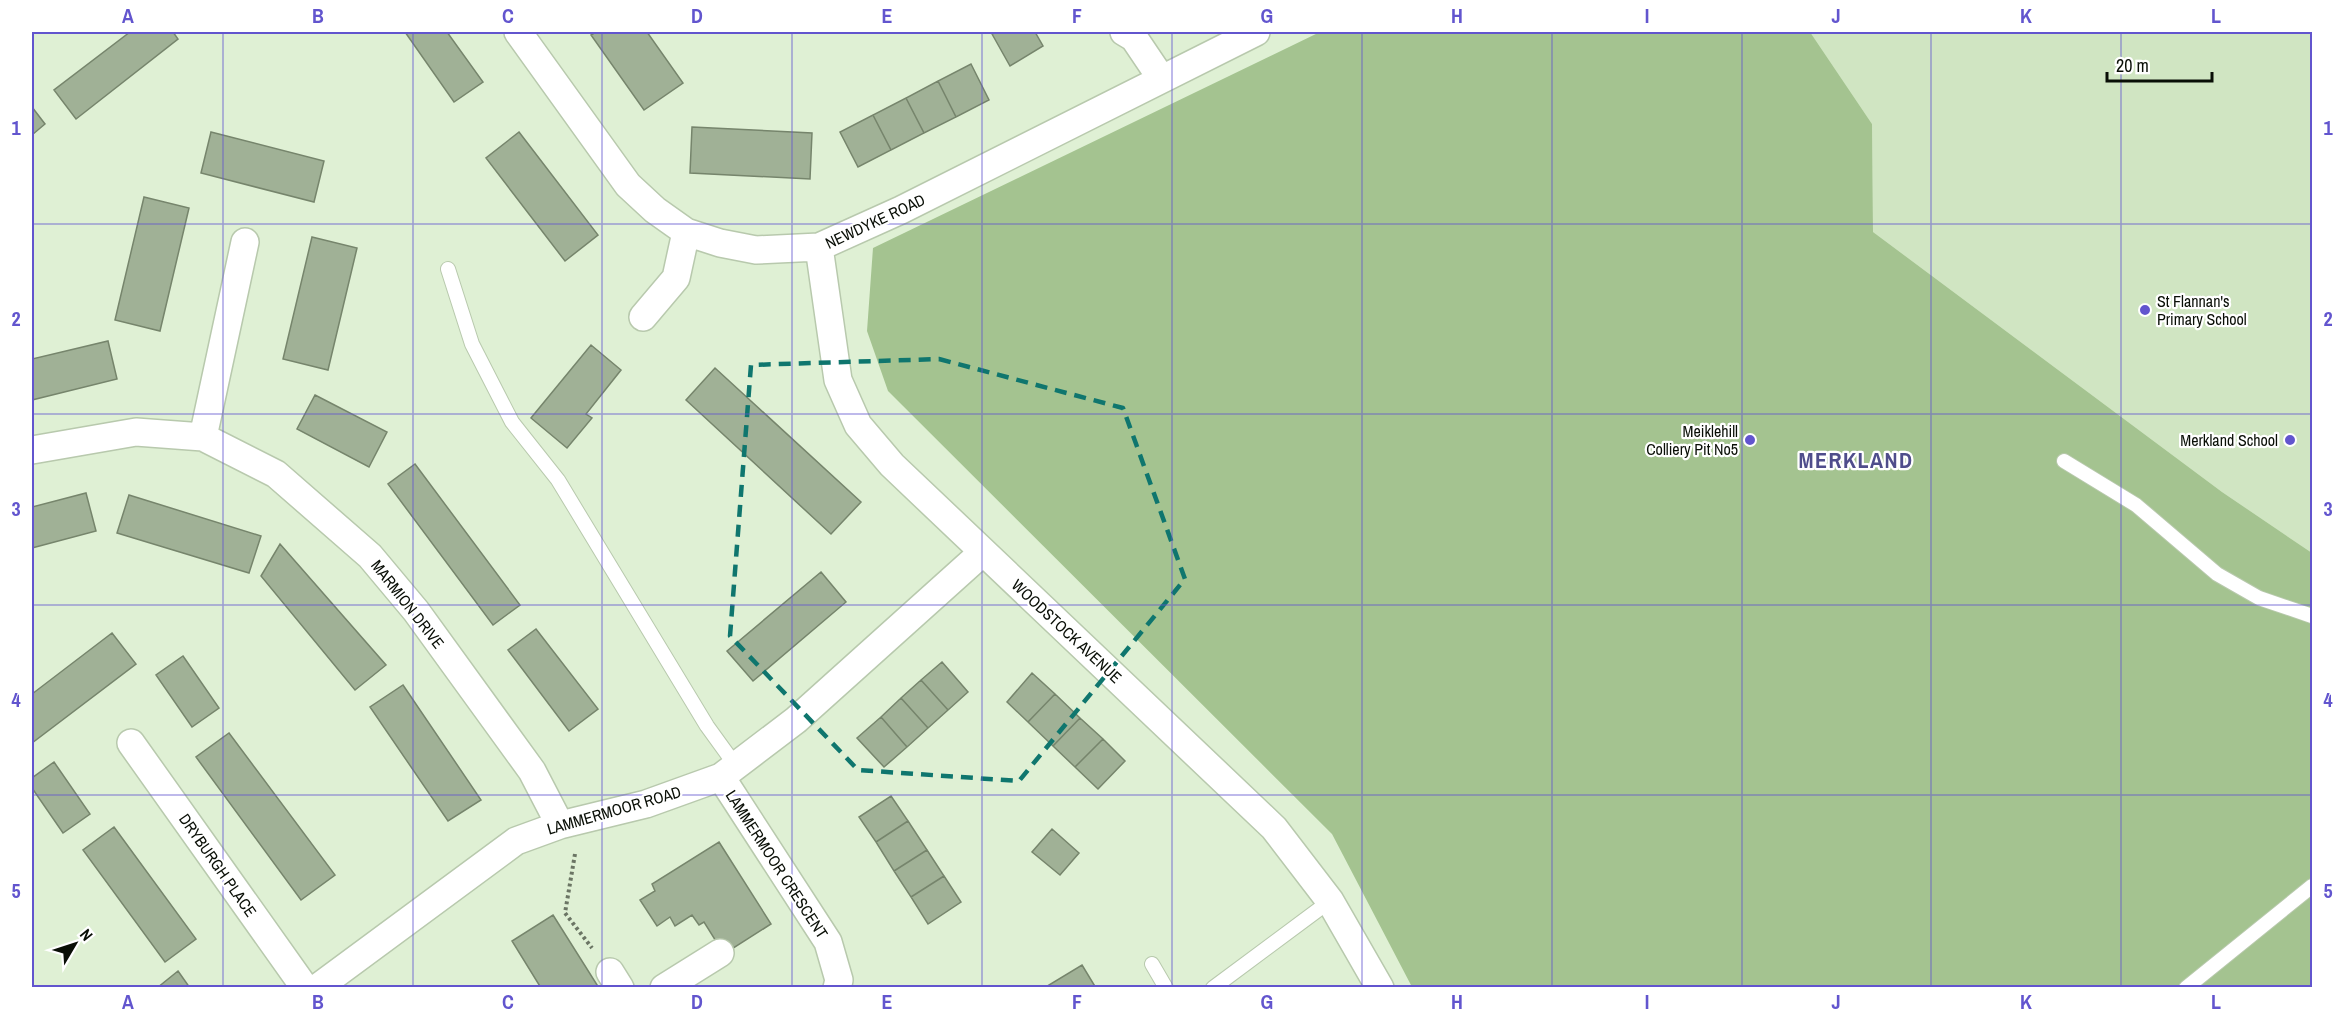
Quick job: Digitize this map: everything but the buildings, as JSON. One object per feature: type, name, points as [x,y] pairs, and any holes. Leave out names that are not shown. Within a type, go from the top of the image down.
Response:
[{"type":"street","name":"NEWDYKE ROAD","points":[[518,32],[628,184],[655,210],[686,231],[720,243],[756,250],[819,247],[901,210],[1256,32]]},
{"type":"street","points":[[1124,32],[1134,38],[1161,78]]},
{"type":"street","points":[[643,318],[676,278],[686,231]]},
{"type":"street","points":[[203,436],[245,242]]},
{"type":"street","name":"WOODSTOCK AVENUE","points":[[819,247],[838,380],[858,425],[892,465],[1274,828],[1330,901],[1380,987]]},
{"type":"street","name":"MARMION DRIVE","points":[[32,450],[136,432],[203,436],[276,474],[370,556],[416,611],[532,771],[560,825]]},
{"type":"street","name":"LAMMERMOOR ROAD","points":[[317,987],[516,841],[560,825],[646,804],[729,771],[796,720],[983,552]]},
{"type":"street","name":"DRYBURGH PLACE","points":[[131,743],[304,987]]},
{"type":"street","name":"LAMMERMOOR CRESCENT","points":[[729,771],[828,942],[839,980],[837,987]]},
{"type":"street","points":[[664,987],[720,953]]},
{"type":"lane","points":[[448,269],[472,344],[512,422],[558,480],[707,726],[729,771]]},
{"type":"lane","points":[[2064,460],[2136,505],[2217,574],[2259,598],[2313,616]]},
{"type":"lane","points":[[2186,987],[2313,886]]},
{"type":"lane","points":[[1213,987],[1330,901]]},
{"type":"lane","points":[[1152,964],[1166,987]]},
{"type":"path","points":[[560,825],[576,853],[565,913],[615,980]]},
{"type":"highlighted area","points":[[939,359],[1123,408],[1185,579],[1019,781],[858,770],[730,636],[751,365]]},
{"type":"shaded area","points":[[1320,32],[1810,32],[1872,124],[1873,232],[2222,492],[2312,553],[2312,987],[1412,987],[1332,834],[888,391],[867,331],[873,248]]},
{"type":"shaded area","name":"St Flannan's Primary School","points":[[1810,32],[2312,32],[2312,553],[2222,492],[1873,232],[1872,124]]},
{"type":"place","name":"St Flannan's Primary School","points":[[2145,310]]},
{"type":"place","name":"Meiklehill Colliery Pit No5","points":[[1750,440]]},
{"type":"place","name":"Merkland School","points":[[2290,440]]},
{"type":"district","name":"MERKLAND","points":[[1856,460]]}]
